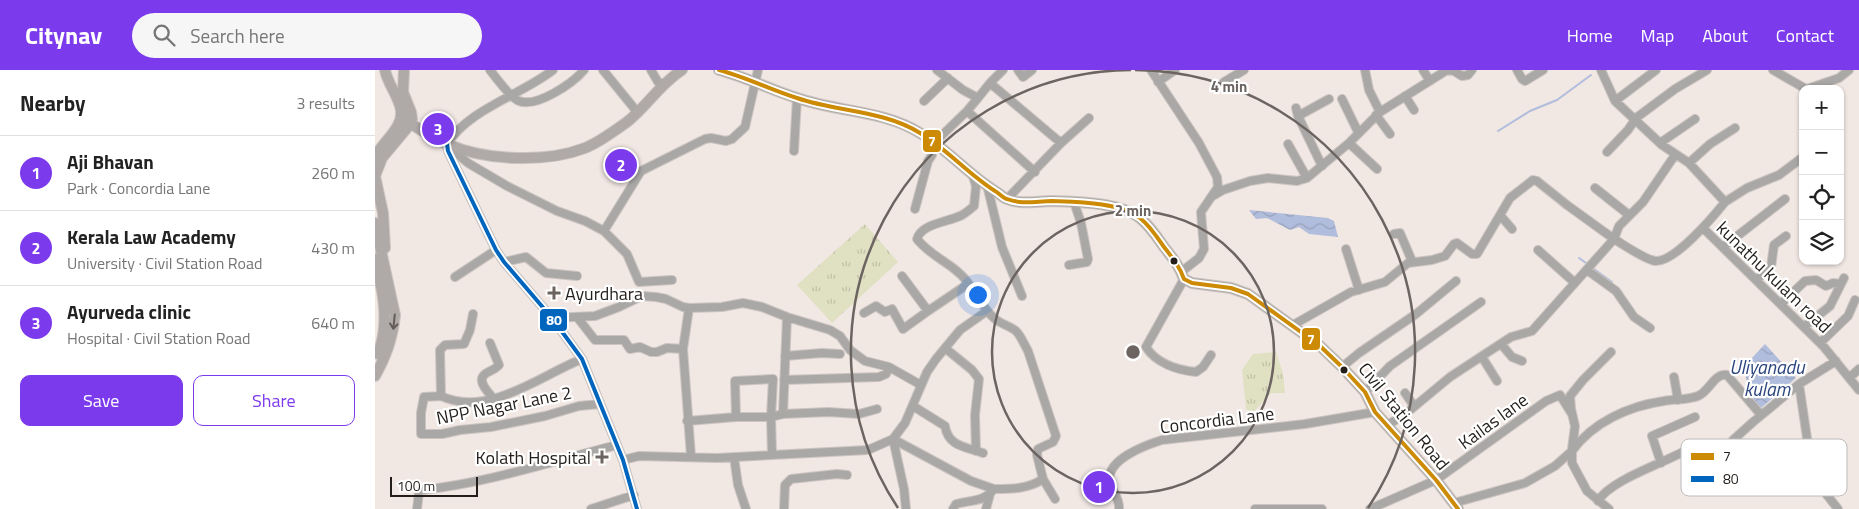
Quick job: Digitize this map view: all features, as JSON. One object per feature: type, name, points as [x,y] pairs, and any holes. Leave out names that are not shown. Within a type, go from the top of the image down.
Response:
[{"type":"main road","points":[[377,157],[410,124],[412,113],[394,75],[386,70]]},
{"type":"main road","points":[[377,256],[385,248],[383,213],[375,176],[377,157],[381,146],[398,127],[401,118],[401,108],[387,78],[386,70]]},
{"type":"main road","points":[[403,92],[404,70]]},
{"type":"main road","points":[[401,118],[447,144],[483,156],[556,155],[587,147],[611,133],[638,113],[671,77],[682,70]]},
{"type":"main road","points":[[719,70],[797,98],[872,114],[901,123],[920,132],[973,176],[1007,199],[1033,203],[1049,201],[1095,204],[1127,211],[1139,217],[1147,225],[1183,275]]},
{"type":"main road","points":[[375,223],[377,256],[395,315],[394,329],[382,342],[375,362]]},
{"type":"main road","name":"Civil Station Road","points":[[1183,275],[1192,283],[1239,290],[1258,300],[1319,345],[1365,392],[1375,412],[1436,480],[1456,506]]},
{"type":"main road","points":[[375,376],[381,366],[382,342]]},
{"type":"street","points":[[489,70],[518,101],[527,103],[543,98],[574,81],[584,70]]},
{"type":"street","points":[[553,70],[513,96],[496,103],[454,133],[447,144],[448,151],[496,250],[582,358],[623,460],[637,509]]},
{"type":"street","points":[[603,70],[638,113]]},
{"type":"street","points":[[651,70],[659,82],[664,84]]},
{"type":"street","points":[[604,231],[641,171],[705,139],[711,138],[726,141],[740,133],[745,126],[758,70]]},
{"type":"street","points":[[937,70],[963,90],[978,98]]},
{"type":"street","points":[[915,209],[934,143],[967,112],[1003,70]]},
{"type":"street","points":[[1017,70],[1023,77],[1032,70]]},
{"type":"street","points":[[1151,70],[1204,152],[1217,178],[1218,187],[1201,212],[1204,249],[1199,258],[1183,275],[1146,347],[1152,356],[1162,362],[1190,372],[1196,372],[1203,367],[1211,355]]},
{"type":"street","points":[[1158,82],[1175,70]]},
{"type":"street","points":[[1365,70],[1369,90],[1378,114],[1391,134]]},
{"type":"street","points":[[1423,70],[1430,81]]},
{"type":"street","points":[[1211,197],[1223,190],[1250,181],[1267,178],[1297,180],[1307,178],[1349,143],[1378,114],[1405,96],[1447,70],[1454,71],[1462,76],[1468,75],[1472,70]]},
{"type":"street","points":[[1517,70],[1525,81],[1543,70]]},
{"type":"street","points":[[1601,70],[1615,101],[1636,118],[1660,143],[1689,164],[1725,202]]},
{"type":"street","points":[[1615,101],[1656,70]]},
{"type":"street","points":[[1607,152],[1629,130],[1636,118],[1675,89],[1707,70]]},
{"type":"street","points":[[1773,70],[1799,85]]},
{"type":"street","points":[[1818,85],[1839,78],[1849,70]]},
{"type":"street","points":[[1224,82],[1243,71]]},
{"type":"street","points":[[924,101],[948,78]]},
{"type":"street","points":[[990,83],[1061,143]]},
{"type":"street","points":[[1405,96],[1414,110]]},
{"type":"street","points":[[793,151],[797,98]]},
{"type":"street","points":[[1322,166],[1297,112],[1329,99]]},
{"type":"street","points":[[1342,99],[1358,132]]},
{"type":"street","points":[[967,112],[1035,172]]},
{"type":"street","points":[[1007,199],[1061,143],[1089,118]]},
{"type":"street","points":[[1660,143],[1695,119]]},
{"type":"street","points":[[1689,164],[1710,144],[1735,128]]},
{"type":"street","points":[[1349,143],[1377,169]]},
{"type":"street","points":[[447,144],[467,163],[507,186],[557,211],[585,221],[604,231],[627,254],[639,282],[672,280]]},
{"type":"street","points":[[1288,144],[1307,178]]},
{"type":"street","points":[[1387,425],[1403,416],[1450,377],[1511,337],[1532,331],[1614,239],[1619,226],[1643,202],[1675,154]]},
{"type":"street","points":[[1293,325],[1345,295],[1381,284],[1400,271],[1407,263],[1432,260],[1445,256],[1452,246],[1457,243],[1472,254],[1477,254],[1510,198],[1530,182],[1537,181],[1614,239],[1650,260],[1656,261],[1663,260],[1672,255],[1703,228],[1725,202],[1747,188],[1779,175],[1799,160]]},
{"type":"street","points":[[973,176],[975,186],[974,206],[961,215],[921,232],[917,239],[932,255],[959,273],[987,311],[997,321],[1016,331],[1022,339],[1048,408],[1056,436],[1053,442],[1037,449],[1043,479],[1055,499]]},
{"type":"street","points":[[987,186],[1002,247],[1022,296]]},
{"type":"street","points":[[1595,188],[1629,215]]},
{"type":"street","points":[[1723,247],[1785,199]]},
{"type":"street","points":[[1069,265],[1087,262],[1088,259],[1081,224],[1074,202]]},
{"type":"street","points":[[1500,215],[1512,229]]},
{"type":"street","name":"kunathu kulam road","points":[[1703,228],[1822,345],[1859,390]]},
{"type":"street","points":[[1394,234],[1400,233],[1412,261]]},
{"type":"street","points":[[1756,280],[1771,266],[1774,246],[1786,236]]},
{"type":"street","points":[[1346,249],[1359,290]]},
{"type":"street","points":[[455,277],[496,250]]},
{"type":"street","points":[[1537,250],[1575,283]]},
{"type":"street","points":[[504,262],[525,256],[546,274],[577,276]]},
{"type":"street","points":[[1587,270],[1616,291],[1634,317],[1650,328]]},
{"type":"street","points":[[902,276],[928,311]]},
{"type":"street","points":[[1781,304],[1805,281],[1816,280],[1826,286],[1842,281],[1830,306],[1804,327]]},
{"type":"street","points":[[1342,367],[1416,314],[1456,282]]},
{"type":"street","points":[[864,313],[876,306],[885,312],[892,309],[903,329],[968,284]]},
{"type":"street","points":[[552,318],[595,316],[642,296],[656,296],[689,308],[722,307],[743,303],[762,306],[787,317],[830,330],[840,336],[850,350],[865,361],[889,367],[921,385]]},
{"type":"street","points":[[1822,345],[1848,316],[1855,300]]},
{"type":"street","points":[[1365,392],[1390,366],[1481,302]]},
{"type":"street","points":[[689,308],[683,349],[691,456]]},
{"type":"street","points":[[623,460],[639,456],[734,457],[868,450],[893,439],[905,423],[927,372],[960,330],[987,311]]},
{"type":"street","name":"NPP Nagar Lane 2","points":[[473,314],[470,330],[463,344],[445,345],[440,350],[441,396],[424,397],[421,413],[421,434],[442,434],[491,427],[545,416],[579,406],[600,404]]},
{"type":"street","points":[[577,317],[595,340],[624,340],[630,349],[640,347],[651,352],[667,348],[683,349]]},
{"type":"street","points":[[783,414],[787,317]]},
{"type":"street","points":[[490,343],[499,365],[484,375],[482,379],[483,384],[493,398]]},
{"type":"street","points":[[1501,344],[1512,357],[1522,361]]},
{"type":"street","points":[[913,406],[945,426],[950,440],[960,447],[980,452],[975,415],[979,379],[972,370],[945,348]]},
{"type":"street","points":[[1609,509],[1587,491],[1572,463],[1571,451],[1575,426],[1570,396],[1611,352]]},
{"type":"street","points":[[785,356],[821,353],[840,354]]},
{"type":"street","points":[[1482,357],[1497,381]]},
{"type":"street","points":[[441,396],[455,402],[465,403],[512,393],[582,358]]},
{"type":"street","points":[[1734,439],[1799,384],[1836,361]]},
{"type":"street","points":[[784,380],[879,377],[886,374],[889,367]]},
{"type":"street","points":[[1849,378],[1859,369]]},
{"type":"street","points":[[1456,506],[1525,483],[1555,466],[1579,441],[1602,422],[1628,410],[1662,401],[1694,397],[1704,393],[1718,376],[1722,374],[1727,376],[1761,415]]},
{"type":"street","points":[[1674,377],[1678,400]]},
{"type":"street","points":[[736,417],[735,381],[773,379],[772,454]]},
{"type":"street","points":[[1799,384],[1807,439]]},
{"type":"street","points":[[1405,393],[1414,406]]},
{"type":"street","name":"Kailas lane","points":[[1370,509],[1436,480],[1546,401],[1560,394],[1572,414]]},
{"type":"street","points":[[687,421],[828,412],[859,414],[877,409]]},
{"type":"street","name":"Concordia Lane","points":[[1119,509],[1109,476],[1121,460],[1144,446],[1162,440],[1305,424],[1375,412]]},
{"type":"street","points":[[1661,463],[1652,436],[1695,417]]},
{"type":"street","points":[[893,439],[992,492]]},
{"type":"street","points":[[893,439],[904,488],[906,509]]},
{"type":"street","points":[[417,509],[419,492],[424,490],[454,486],[498,476],[617,445]]},
{"type":"street","points":[[1598,501],[1613,486],[1681,453]]},
{"type":"street","points":[[734,457],[738,485],[746,509]]},
{"type":"street","points":[[784,509],[785,485],[791,478],[847,475]]},
{"type":"street","points":[[953,509],[956,504],[979,501],[992,492],[1034,485],[1043,479]]},
{"type":"street","points":[[986,509],[992,492]]},
{"type":"street","points":[[591,509],[634,495]]},
{"type":"street","points":[[1828,496],[1838,509]]},
{"type":"street","points":[[1255,509],[1322,509]]},
{"type":"green space","points":[[865,224],[898,262],[832,323],[797,285]]},
{"type":"green space","points":[[1276,352],[1283,373],[1285,393],[1271,393],[1253,413],[1246,409],[1242,370],[1253,354]]},
{"type":"water","points":[[1249,210],[1328,218],[1334,221],[1338,237],[1309,234],[1299,227],[1290,230],[1267,218],[1256,219]]},
{"type":"water","name":"Uliyanadu kulam","points":[[1765,344],[1796,378],[1761,408],[1749,396],[1746,377],[1750,360]]},
{"type":"waterway","points":[[1498,131],[1530,111],[1557,100],[1591,75]]},
{"type":"waterway","points":[[1579,258],[1586,263]]},
{"type":"waterway","points":[[1594,269],[1612,282],[1612,284]]},
{"type":"waterway","points":[[1618,290],[1621,291],[1624,297]]},
{"type":"transit line","name":"7","points":[[719,70],[812,103],[875,116],[906,125],[930,139],[976,177],[1007,199],[1024,202],[1052,201],[1098,204],[1121,209],[1140,218],[1175,262],[1184,279],[1192,283],[1231,288],[1248,294],[1319,345],[1365,392],[1375,412],[1436,480],[1458,509]]},
{"type":"transit line","name":"80","points":[[447,144],[448,151],[496,250],[552,318],[582,359],[623,460],[637,509]]},
{"type":"place","name":"Ayurveda clinic","points":[[438,129]]},
{"type":"place","name":"Kerala Law Academy","points":[[621,165]]},
{"type":"place","name":"Ayurdhara","points":[[554,293]]},
{"type":"place","name":"Kolath Hospital","points":[[602,457]]},
{"type":"place","name":"Aji Bhavan","points":[[1099,487]]}]
